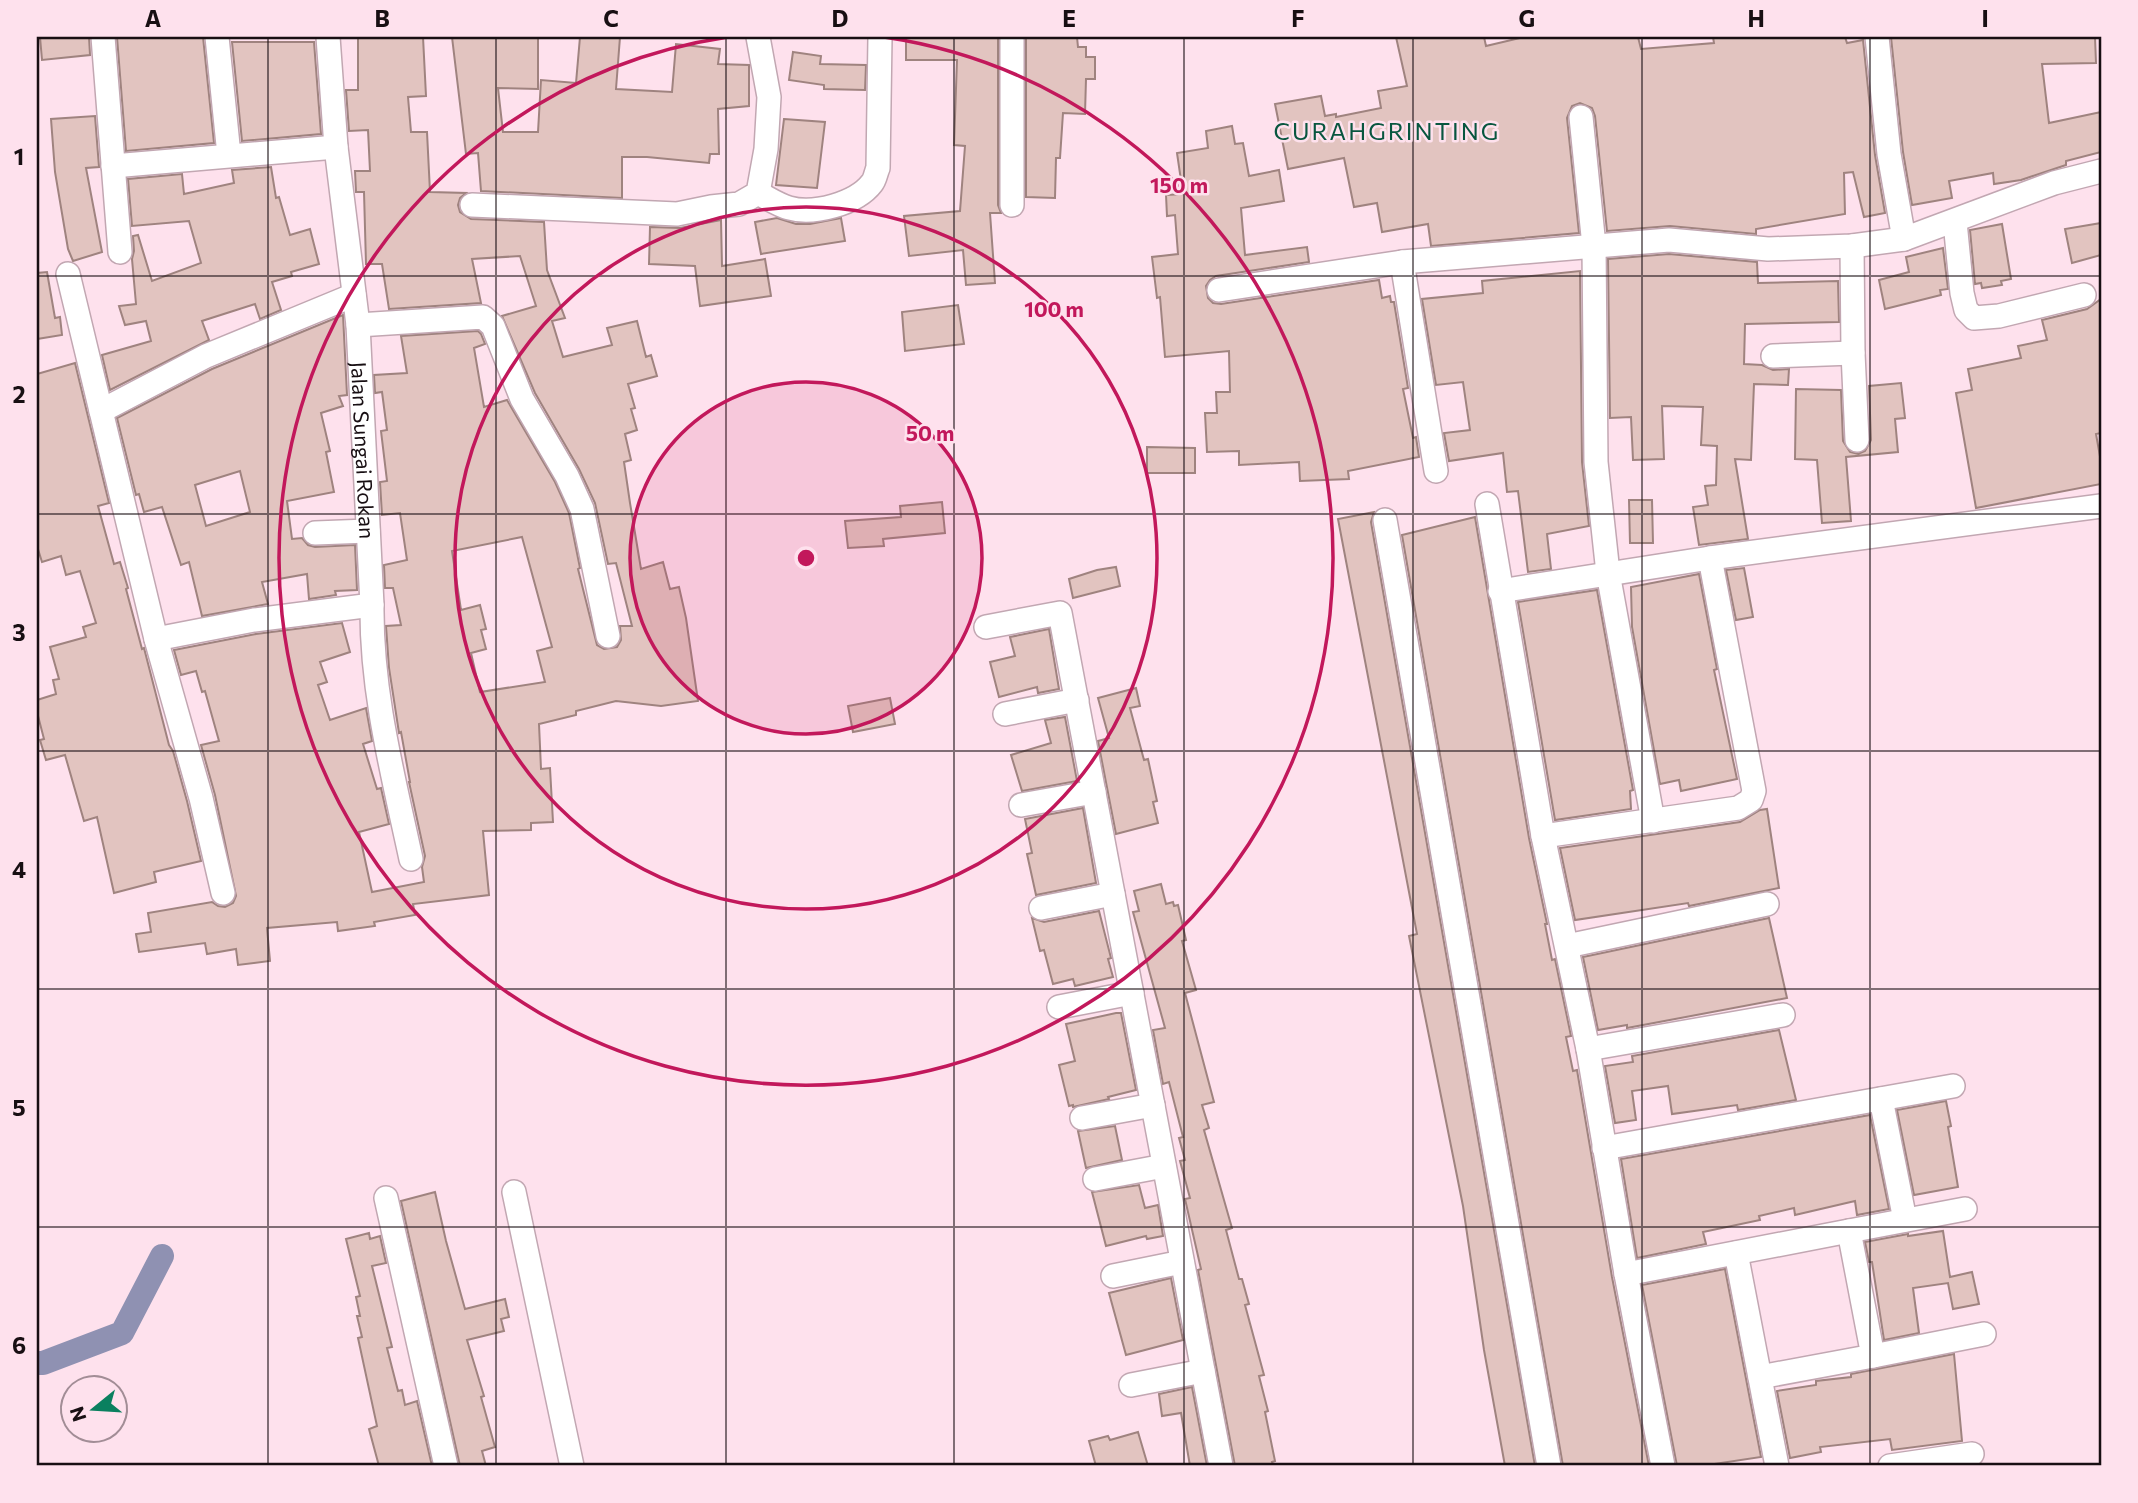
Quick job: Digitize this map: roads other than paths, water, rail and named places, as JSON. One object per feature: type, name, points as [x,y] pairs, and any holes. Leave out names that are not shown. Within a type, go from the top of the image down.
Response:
[{"type":"street","points":[[103,37],[120,252]]},
{"type":"street","points":[[218,37],[229,155]]},
{"type":"street","name":"Jalan Sungai Rokan","points":[[328,37],[336,147],[358,324],[372,605],[371,646],[376,690],[411,859]]},
{"type":"street","points":[[758,37],[769,97],[758,193]]},
{"type":"street","points":[[758,193],[789,208],[811,209],[833,207],[872,183],[878,168],[880,37]]},
{"type":"street","points":[[1012,205],[1013,37]]},
{"type":"street","points":[[1877,37],[1889,153],[1904,239]]},
{"type":"street","points":[[1581,117],[1594,246],[1596,462],[1608,573],[1653,821]]},
{"type":"street","points":[[113,166],[336,147]]},
{"type":"street","points":[[1219,290],[1402,262],[1669,240],[1768,249],[1852,246],[1904,239],[2054,183],[2101,171]]},
{"type":"street","points":[[472,205],[677,214],[711,206],[739,204],[758,193]]},
{"type":"street","points":[[1955,222],[1962,293],[1966,310],[1974,318],[1999,316],[2084,295]]},
{"type":"street","points":[[1852,246],[1857,440]]},
{"type":"street","points":[[1402,262],[1436,471]]},
{"type":"street","points":[[68,274],[156,639],[201,799],[223,893]]},
{"type":"street","points":[[101,411],[206,356],[354,295]]},
{"type":"street","points":[[358,324],[483,317],[493,326],[522,399],[567,476],[582,509],[608,636]]},
{"type":"street","points":[[1773,356],[1853,353]]},
{"type":"street","points":[[1487,504],[1543,836],[1588,1049],[1626,1274],[1663,1466]]},
{"type":"street","points":[[1500,591],[1710,558],[2101,506]]},
{"type":"street","points":[[1385,520],[1549,1466]]},
{"type":"street","points":[[315,533],[368,531]]},
{"type":"street","points":[[1543,836],[1738,808],[1752,800],[1754,791],[1710,558]]},
{"type":"street","points":[[156,639],[254,620],[372,605]]},
{"type":"street","points":[[986,627],[1060,613],[1221,1466]]},
{"type":"street","points":[[1005,714],[1077,701]]},
{"type":"street","points":[[1021,805],[1094,792]]},
{"type":"street","points":[[1041,908],[1113,894]]},
{"type":"street","points":[[1567,946],[1767,904]]},
{"type":"street","points":[[1059,1007],[1132,993]]},
{"type":"street","points":[[1588,1049],[1783,1015]]},
{"type":"street","points":[[1604,1149],[1953,1086]]},
{"type":"street","points":[[1881,1099],[1905,1220]]},
{"type":"street","points":[[1082,1118],[1153,1105]]},
{"type":"street","points":[[1095,1179],[1164,1166]]},
{"type":"street","points":[[514,1192],[572,1466]]},
{"type":"street","points":[[386,1198],[446,1466]]},
{"type":"street","points":[[1626,1274],[1965,1209]]},
{"type":"street","points":[[1849,1231],[1873,1356]]},
{"type":"street","points":[[1736,1253],[1777,1466]]},
{"type":"street","points":[[1113,1276],[1182,1262]]},
{"type":"street","points":[[1760,1377],[1984,1335]]},
{"type":"street","points":[[1131,1385],[1203,1371]]},
{"type":"street","points":[[1890,1466],[1972,1454]]},
{"type":"waterway","points":[[37,1363],[122,1333],[162,1256]]},
{"type":"district","name":"CURAHGRINTING","points":[[1387,130]]}]
